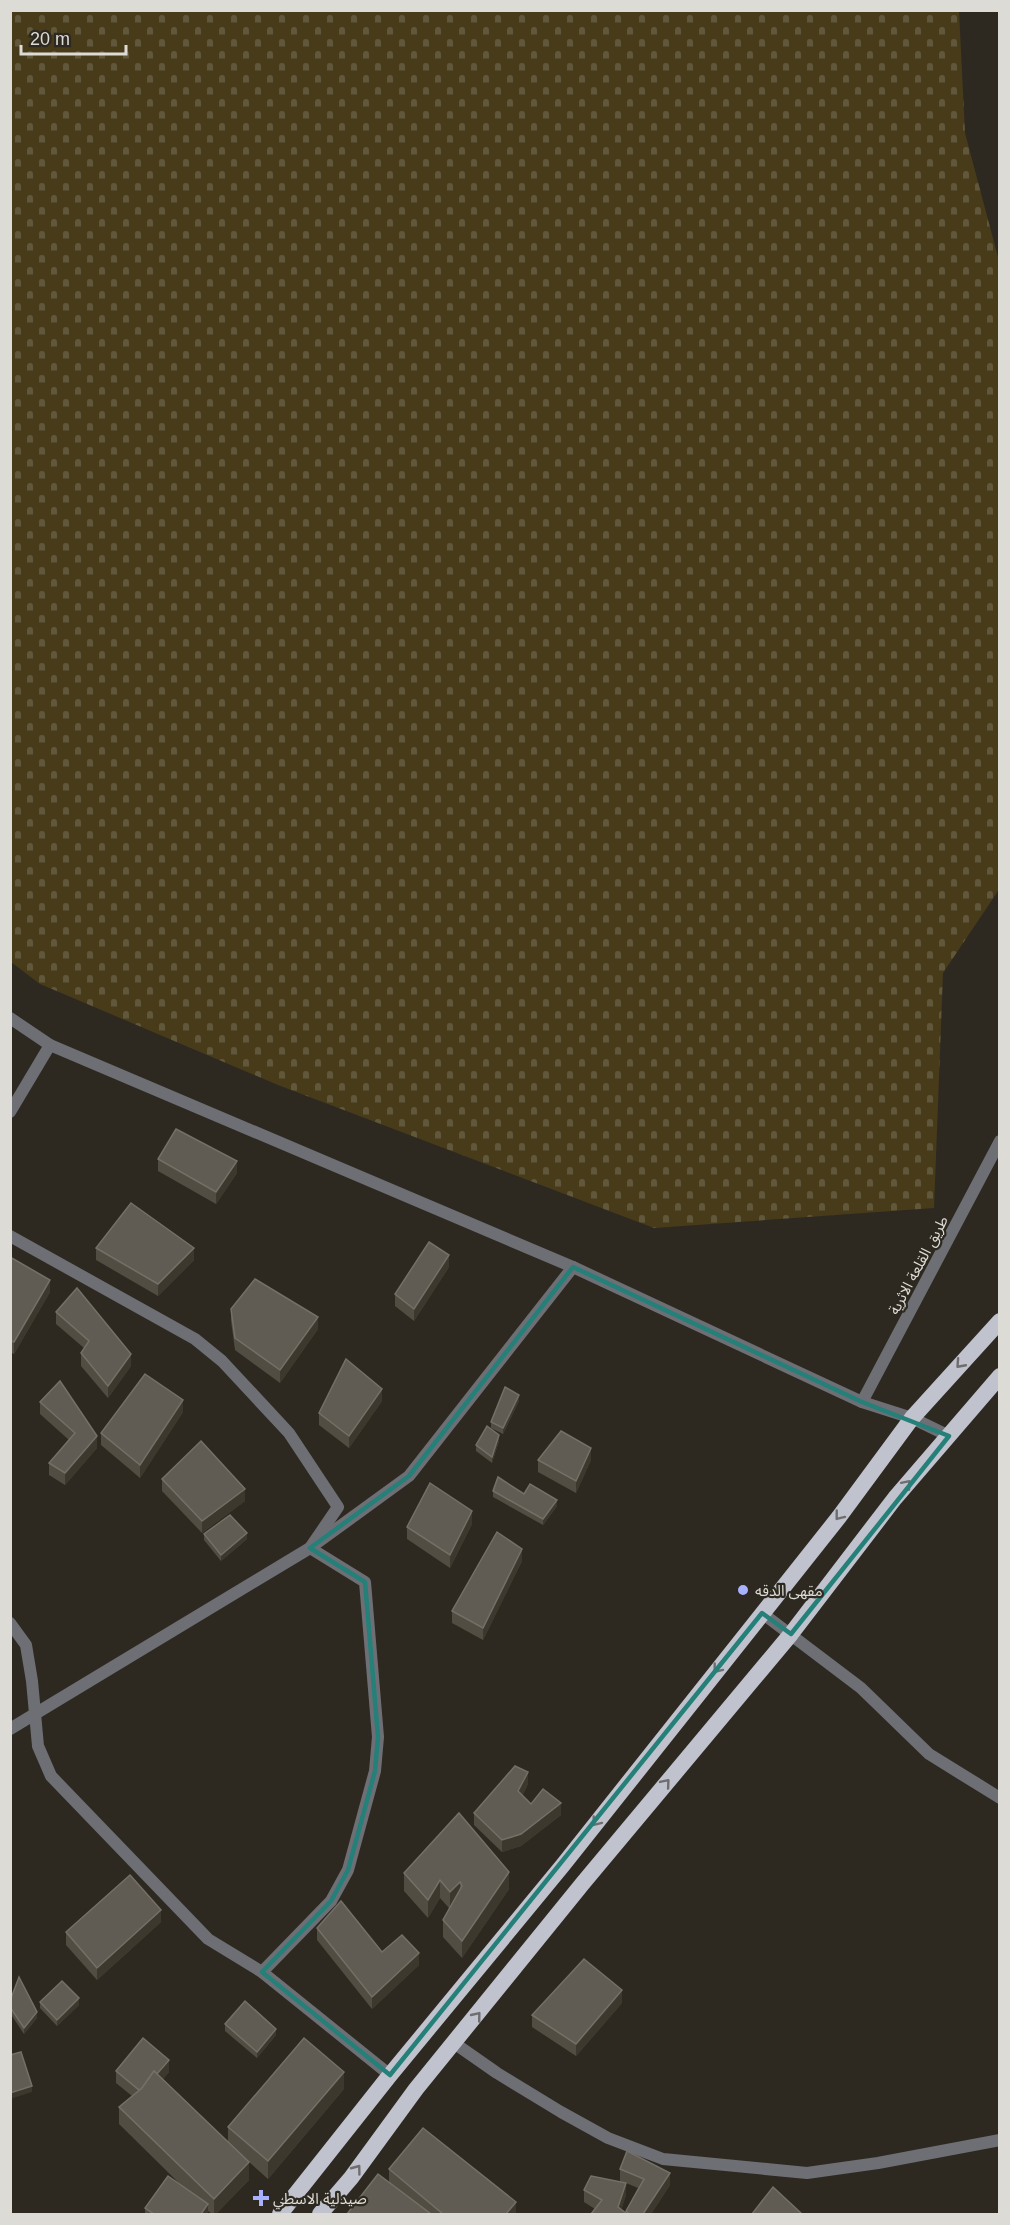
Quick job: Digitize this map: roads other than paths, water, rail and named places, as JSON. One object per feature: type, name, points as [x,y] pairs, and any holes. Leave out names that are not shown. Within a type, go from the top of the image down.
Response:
[{"type":"highway","points":[[282,2214],[390,2075],[563,1865],[839,1516],[912,1418],[999,1321]]},
{"type":"highway","points":[[320,2214],[351,2178],[416,2089],[591,1873],[791,1634],[895,1498],[999,1376]]},
{"type":"street","points":[[10,1018],[50,1045],[573,1267],[862,1402],[912,1418],[950,1436]]},
{"type":"street","points":[[10,1112],[50,1045]]},
{"type":"street","name":"طريق القلعة الاثرية","points":[[862,1402],[999,1142]]},
{"type":"street","points":[[10,1236],[195,1339],[222,1361],[289,1433],[338,1507],[310,1548]]},
{"type":"street","points":[[10,1729],[310,1548],[409,1476],[573,1267]]},
{"type":"street","points":[[262,1972],[331,1901],[348,1870],[375,1771],[378,1737],[365,1582],[310,1548]]},
{"type":"street","points":[[762,1613],[861,1689],[929,1754],[999,1798]]},
{"type":"street","points":[[10,1623],[26,1645],[38,1746],[51,1776],[208,1939],[262,1972],[390,2075]]},
{"type":"street","points":[[454,2043],[497,2073],[570,2117],[608,2138],[663,2159],[807,2173],[878,2163],[999,2140]]},
{"type":"place","name":"مقهى الدقه","points":[[743,1590]]},
{"type":"place","name":"صيدلية الاسطي","points":[[261,2198]]}]
